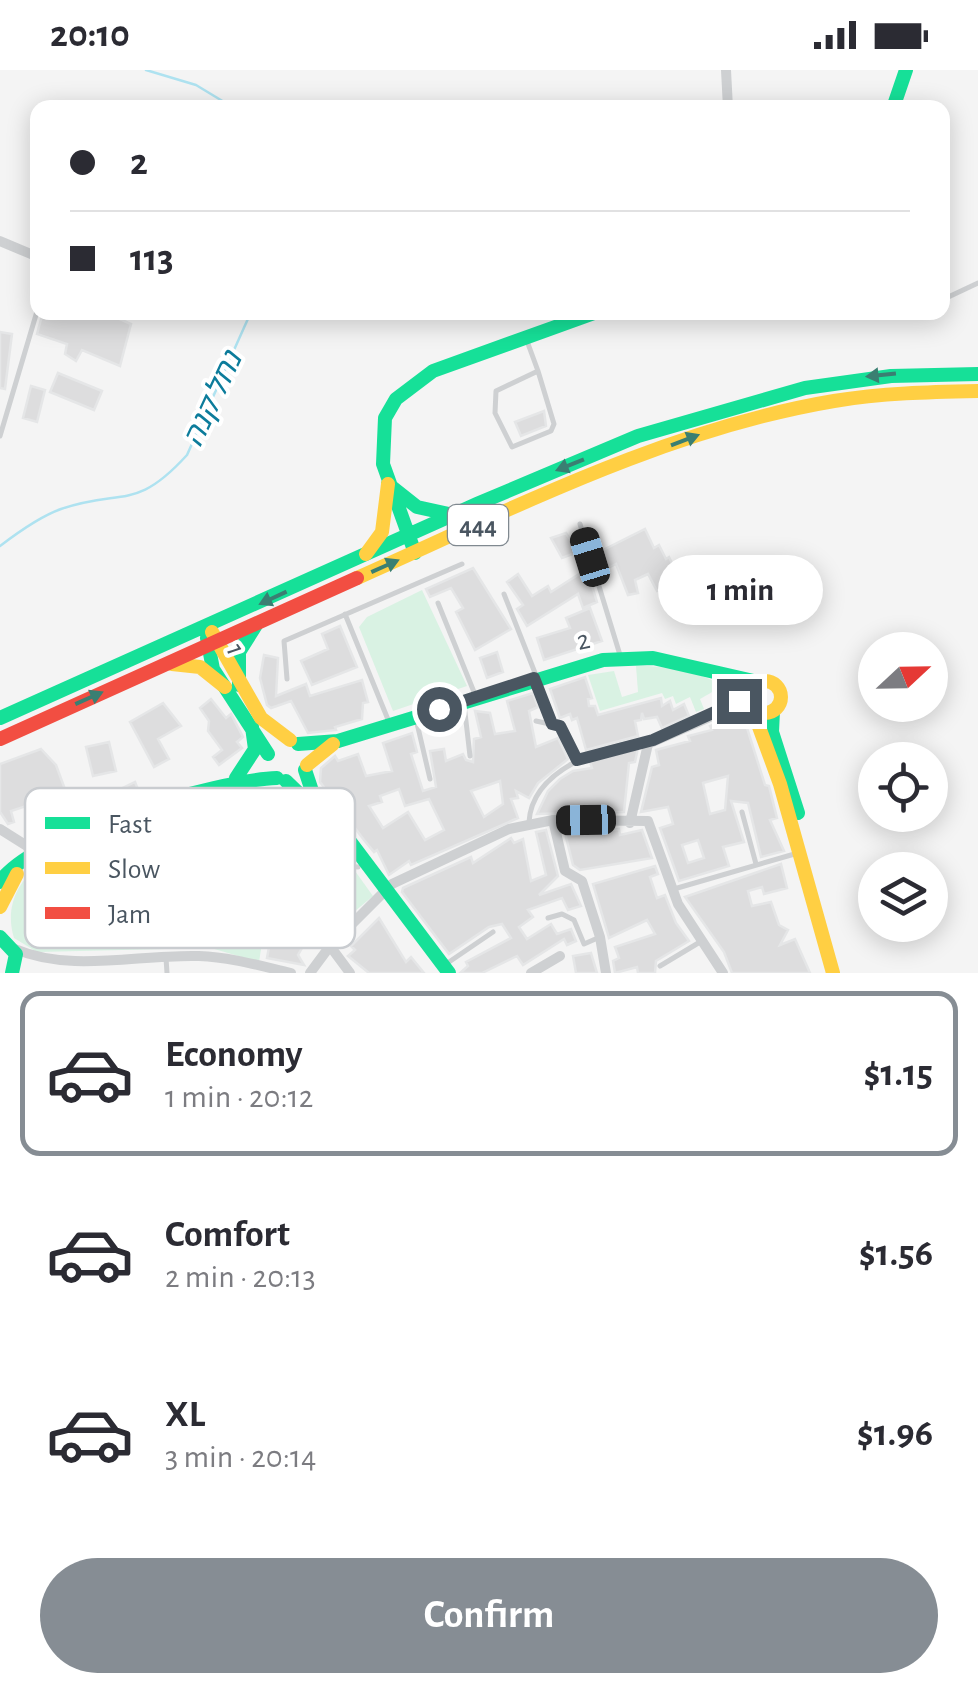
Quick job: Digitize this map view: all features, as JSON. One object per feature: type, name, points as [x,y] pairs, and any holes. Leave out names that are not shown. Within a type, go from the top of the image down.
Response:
[{"type":"main road","points":[[896,100],[906,70]]},
{"type":"main road","points":[[414,552],[388,484],[380,442],[385,418],[396,399],[433,371],[577,320]]},
{"type":"main road","name":"444","points":[[0,739],[163,665],[365,555],[568,465],[767,393],[892,373],[978,374]]},
{"type":"main road","name":"444","points":[[0,718],[259,622],[592,476],[770,411],[852,395],[921,389],[978,391]]},
{"type":"main road","points":[[388,484],[404,500],[432,514],[463,510]]},
{"type":"main road","points":[[365,555],[382,532],[388,484]]},
{"type":"main road","points":[[163,665],[200,668],[232,686],[239,652],[259,622]]},
{"type":"main road","name":"1","points":[[211,638],[268,755]]},
{"type":"main road","name":"2","points":[[294,742],[338,742],[536,678],[620,658],[674,662],[727,677],[752,696]]},
{"type":"main road","points":[[752,696],[773,683],[780,691],[772,732],[841,973]]},
{"type":"main road","name":"1","points":[[232,686],[266,725],[294,742]]},
{"type":"main road","points":[[752,696],[759,712],[774,711]]},
{"type":"main road","points":[[752,696],[833,973]]},
{"type":"main road","points":[[233,780],[255,749],[252,726]]},
{"type":"main road","points":[[210,788],[233,780],[268,755],[279,742],[294,742],[307,755],[311,788]]},
{"type":"main road","name":"2","points":[[306,768],[338,742]]},
{"type":"main road","points":[[268,755],[282,779],[295,788]]},
{"type":"main road","points":[[233,780],[282,779],[306,768]]},
{"type":"main road","points":[[355,853],[443,970]]},
{"type":"main road","points":[[0,882],[12,866],[25,859]]},
{"type":"main road","points":[[355,863],[382,892]]},
{"type":"main road","points":[[0,908],[11,882],[25,866]]},
{"type":"main road","points":[[5,938],[13,971]]},
{"type":"street","points":[[726,70],[728,100]]},
{"type":"street","points":[[0,241],[30,254]]},
{"type":"street","points":[[630,823],[644,751],[653,740],[752,696]]},
{"type":"street","points":[[554,820],[566,871],[582,881],[600,937],[606,973]]},
{"type":"street","points":[[355,920],[382,892],[529,823],[648,821],[671,890],[724,973]]},
{"type":"street","points":[[0,829],[25,845]]},
{"type":"street","points":[[5,938],[48,960]]},
{"type":"street","points":[[310,973],[329,948]]},
{"type":"street","points":[[331,948],[350,973]]},
{"type":"street","points":[[531,973],[560,956]]},
{"type":"street","points":[[13,971],[48,960],[221,958],[291,973]]},
{"type":"lane","points":[[950,296],[978,283]]},
{"type":"lane","points":[[0,436],[34,320]]},
{"type":"lane","points":[[526,340],[538,371],[554,424],[551,431],[512,447],[495,413],[496,390],[538,371]]},
{"type":"lane","points":[[580,524],[620,658]]},
{"type":"lane","points":[[288,679],[284,640],[462,564]]},
{"type":"lane","points":[[504,594],[552,724]]},
{"type":"lane","points":[[438,603],[470,699],[470,756]]},
{"type":"lane","points":[[345,614],[390,724]]},
{"type":"lane","points":[[415,717],[430,779]]},
{"type":"lane","points":[[536,721],[560,726],[577,760]]},
{"type":"lane","points":[[529,823],[536,794],[577,760],[653,740]]},
{"type":"lane","points":[[742,812],[756,864]]},
{"type":"lane","points":[[671,890],[798,852]]},
{"type":"lane","points":[[548,918],[562,914],[574,920],[584,944],[600,937]]},
{"type":"lane","points":[[443,970],[494,932]]},
{"type":"lane","points":[[660,966],[704,940]]},
{"type":"lane","points":[[166,958],[166,973]]},
{"type":"green space","points":[[422,590],[467,686],[393,711],[359,627],[367,617]]},
{"type":"green space","points":[[636,666],[688,672],[735,693],[720,700],[714,691],[700,699],[704,709],[696,712],[690,697],[676,704],[673,696],[665,699],[662,693],[600,711],[588,675],[614,671],[622,697],[638,692]]},
{"type":"green space","points":[[355,871],[373,896],[355,911]]},
{"type":"green space","points":[[25,879],[25,945],[14,938],[12,927],[12,907]]},
{"type":"green space","points":[[30,948],[208,948],[37,952]]},
{"type":"green space","points":[[211,948],[261,948],[259,962]]},
{"type":"building","points":[[41,320],[122,320],[131,324],[120,366],[82,350],[76,361],[65,354],[67,344],[37,334]]},
{"type":"building","points":[[0,332],[12,334],[5,389],[0,388]]},
{"type":"building","points":[[58,373],[102,391],[94,410],[50,392]]},
{"type":"building","points":[[31,386],[45,390],[37,422],[23,418]]},
{"type":"building","points":[[544,411],[546,426],[521,436],[515,422]]},
{"type":"building","points":[[645,529],[654,548],[659,545],[666,559],[669,557],[682,584],[657,591],[648,574],[635,580],[638,593],[628,595],[616,564],[608,568],[601,551]]},
{"type":"building","points":[[566,533],[578,552],[562,558],[551,538]]},
{"type":"building","points":[[473,568],[511,629],[475,650],[456,612],[463,608],[451,588],[430,597],[426,589]]},
{"type":"building","points":[[587,569],[597,602],[583,608],[578,594],[527,626],[517,609],[523,605],[507,582],[518,574],[532,596],[548,586],[551,592]]},
{"type":"building","points":[[590,608],[602,641],[544,660],[537,638],[570,628],[566,618]]},
{"type":"building","points":[[340,626],[357,667],[312,685],[301,661],[328,649],[322,634]]},
{"type":"building","points":[[497,652],[503,672],[487,678],[480,658]]},
{"type":"building","points":[[264,655],[278,658],[276,696],[306,684],[310,696],[362,680],[368,702],[363,703],[362,719],[335,727],[336,730],[308,733],[291,701],[271,708],[267,705],[260,678]]},
{"type":"building","points":[[585,677],[592,698],[588,699],[589,706],[595,706],[598,715],[661,698],[662,706],[670,701],[673,710],[684,704],[689,716],[662,728],[657,717],[644,719],[642,713],[641,720],[635,721],[638,736],[586,750],[577,718],[572,720],[570,714],[560,718],[550,689]]},
{"type":"building","points":[[533,693],[538,707],[529,711],[536,747],[558,738],[568,759],[538,783],[529,798],[516,791],[518,798],[511,799],[518,818],[411,865],[409,861],[389,875],[377,850],[374,852],[355,827],[355,788],[325,788],[320,782],[321,768],[335,756],[338,761],[358,754],[366,776],[392,771],[383,743],[412,733],[417,752],[411,754],[423,791],[436,787],[430,751],[444,749],[446,761],[463,754],[473,762],[474,739],[481,737],[475,711],[490,713],[495,734],[515,731],[507,701]],"holes":[[[500,781],[503,804],[484,817],[471,791]],[[399,789],[405,806],[429,799],[444,830],[425,840],[408,812],[383,828],[369,806],[382,802],[380,796]]]},
{"type":"building","points":[[211,699],[226,718],[231,714],[243,737],[237,742],[242,748],[219,765],[213,757],[222,750],[208,731],[209,721],[200,708]]},
{"type":"building","points":[[163,703],[181,726],[158,739],[169,759],[154,767],[130,722]]},
{"type":"building","points":[[742,712],[765,785],[769,786],[777,818],[770,820],[784,851],[761,857],[748,803],[731,801],[744,842],[723,847],[729,866],[679,881],[660,828],[673,824],[668,807],[641,812],[652,767],[659,765],[656,750],[690,741],[688,736],[712,730],[710,726]],"holes":[[[728,776],[725,810],[710,814],[703,783]],[[698,840],[704,858],[688,863],[682,845]]]},
{"type":"building","points":[[109,742],[116,771],[93,776],[86,747]]},
{"type":"building","points":[[638,748],[635,762],[629,763],[624,812],[537,814],[548,791],[560,779],[573,771],[592,768],[590,762],[595,760]]},
{"type":"building","points":[[41,749],[56,765],[65,788],[25,788],[25,806],[11,811],[14,822],[8,824],[0,812],[0,764]]},
{"type":"building","points":[[564,829],[584,829],[585,834],[619,829],[620,835],[642,830],[652,858],[580,870],[573,865]]},
{"type":"building","points":[[546,830],[558,876],[539,895],[571,884],[581,906],[568,910],[562,898],[528,910],[533,917],[519,927],[527,939],[551,924],[557,934],[571,929],[576,941],[567,945],[564,939],[523,965],[517,956],[482,973],[460,973],[468,966],[466,962],[511,938],[502,924],[489,927],[449,954],[402,892],[403,888],[471,857],[473,863],[511,838],[514,843],[523,839],[531,881],[546,875],[536,832]]},
{"type":"building","points":[[781,864],[787,888],[764,894],[762,887],[748,891],[752,906],[771,902],[779,925],[788,930],[780,945],[795,939],[810,973],[732,973],[724,952],[685,897]]},
{"type":"building","points":[[655,866],[658,874],[650,877],[657,898],[665,895],[676,923],[689,941],[656,961],[655,973],[638,973],[637,967],[615,973],[613,961],[619,958],[615,947],[655,934],[647,920],[609,938],[593,884]]},
{"type":"building","points":[[379,918],[406,962],[411,957],[424,973],[369,973],[348,956],[355,950],[355,942]]},
{"type":"building","points":[[269,948],[302,948],[298,955],[304,965],[267,958]]},
{"type":"building","points":[[591,953],[597,973],[576,973],[573,956]]},
{"type":"waterway","name":"נחל קנה","points":[[146,70],[196,85],[221,100]]},
{"type":"waterway","name":"נחל קנה","points":[[0,546],[53,512],[141,492],[169,473],[187,455],[247,320]]},
{"type":"traffic: fast","points":[[896,100],[906,70]]},
{"type":"traffic: fast","points":[[415,553],[383,464],[385,418],[396,399],[433,371],[575,320]]},
{"type":"traffic: fast","points":[[0,718],[638,436],[805,388],[891,376],[978,374]]},
{"type":"traffic: fast","points":[[388,484],[417,507],[449,514]]},
{"type":"traffic: fast","points":[[239,685],[239,652],[256,625]]},
{"type":"traffic: fast","points":[[207,638],[213,669],[268,754]]},
{"type":"traffic: fast","points":[[298,744],[338,741],[603,660],[653,658],[758,682]]},
{"type":"traffic: fast","points":[[773,711],[772,732],[798,813]]},
{"type":"traffic: fast","points":[[236,778],[255,749],[252,727]]},
{"type":"traffic: fast","points":[[305,770],[311,788]]},
{"type":"traffic: fast","points":[[213,788],[277,778]]},
{"type":"traffic: fast","points":[[286,781],[293,788]]},
{"type":"traffic: fast","points":[[355,848],[449,973]]},
{"type":"traffic: fast","points":[[0,882],[25,860]]},
{"type":"traffic: fast","points":[[0,937],[16,954],[12,973]]},
{"type":"traffic: slow","points":[[357,578],[590,474],[711,431],[834,401],[978,391]]},
{"type":"traffic: slow","points":[[366,554],[382,532],[388,484]]},
{"type":"traffic: slow","points":[[212,632],[261,718],[290,740]]},
{"type":"traffic: slow","points":[[172,664],[200,667],[225,687]]},
{"type":"traffic: slow","points":[[765,681],[776,686],[781,697],[776,708],[765,713],[754,708],[749,697],[754,686],[765,681]]},
{"type":"traffic: slow","points":[[751,705],[780,784],[833,973]]},
{"type":"traffic: slow","points":[[307,765],[333,744]]},
{"type":"traffic: slow","points":[[0,907],[17,874]]},
{"type":"traffic: jam","points":[[0,739],[357,578]]},
{"type":"route","points":[[439,709],[534,678],[552,724],[560,726],[577,760],[653,740],[739,701]]}]
